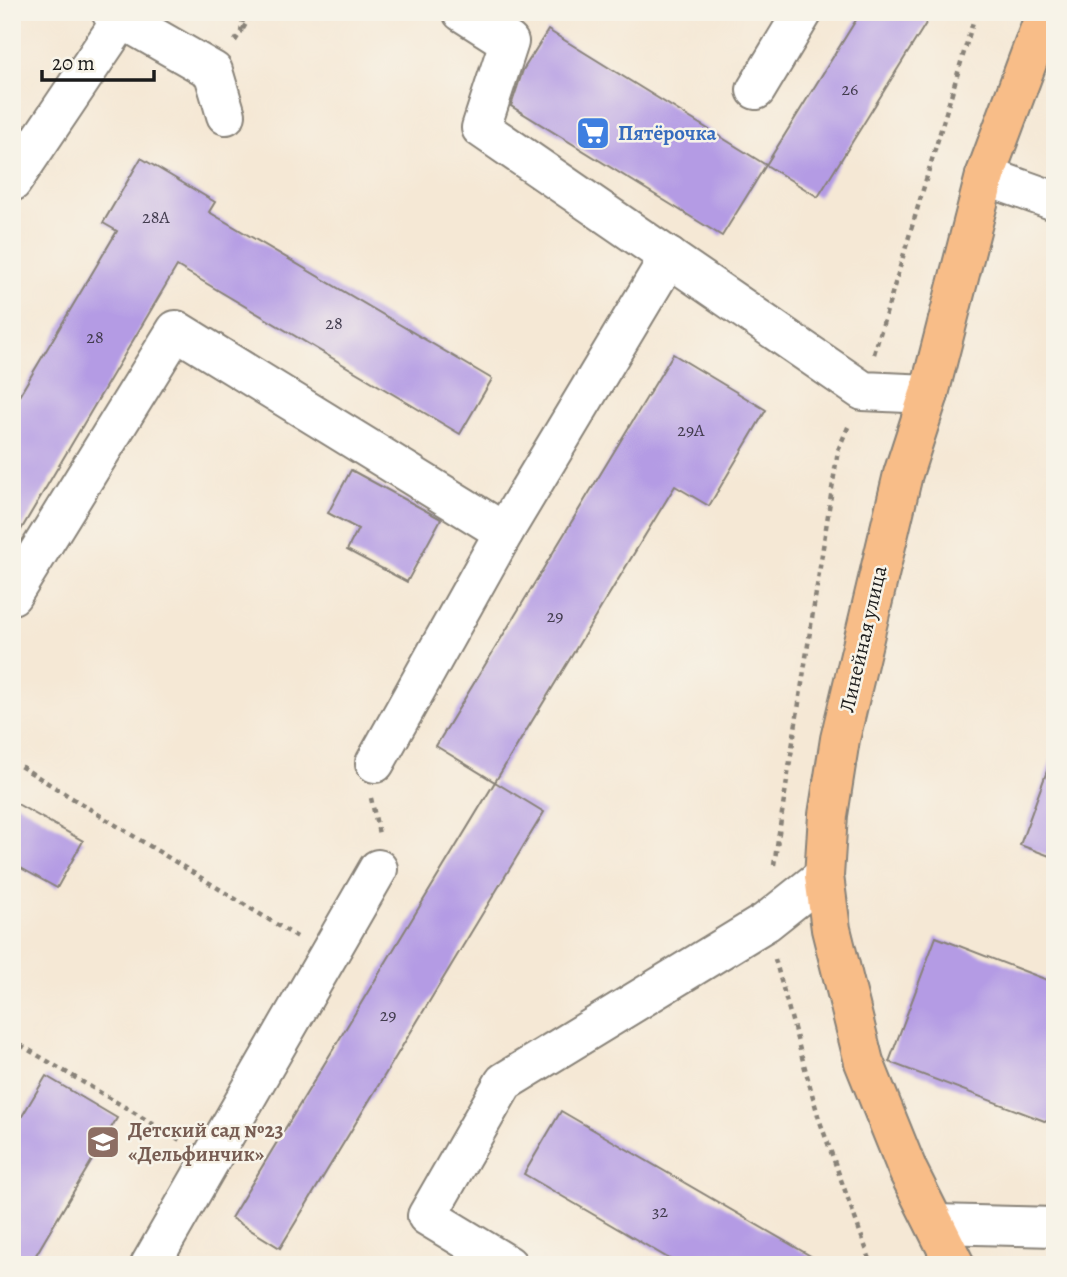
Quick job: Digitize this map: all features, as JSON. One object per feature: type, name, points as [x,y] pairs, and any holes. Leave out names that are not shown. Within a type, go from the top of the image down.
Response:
[{"type":"main road","name":"Линейная улица","points":[[955,1265],[908,1171],[864,1062],[831,929],[824,876],[828,815],[839,739],[903,474],[929,394],[985,176],[1046,12]]},
{"type":"street","points":[[462,12],[509,42],[481,128],[863,391],[929,394]]},
{"type":"street","points":[[756,90],[803,12]]},
{"type":"street","points":[[12,181],[117,16],[213,71],[226,115]]},
{"type":"street","points":[[985,176],[1055,201]]},
{"type":"street","points":[[375,763],[504,532],[669,257]]},
{"type":"street","points":[[12,595],[176,330],[504,532]]},
{"type":"street","points":[[155,1254],[378,869]]},
{"type":"street","points":[[508,1265],[427,1216],[504,1082],[765,922],[824,876]]},
{"type":"street","points":[[935,1224],[1055,1227]]},
{"type":"path","points":[[241,33],[252,12]]},
{"type":"path","points":[[12,761],[328,956]]},
{"type":"path","points":[[375,763],[370,793],[382,857],[378,869]]},
{"type":"path","points":[[12,1040],[211,1159]]},
{"type":"building","points":[[861,12],[933,12],[818,197],[766,165]]},
{"type":"building","points":[[548,30],[766,165],[722,236],[511,106],[523,70]]},
{"type":"building","points":[[141,158],[215,202],[209,212],[492,379],[460,434],[177,266],[12,545],[12,408],[117,231],[103,223]]},
{"type":"building","points":[[673,354],[766,410],[709,506],[675,486],[495,782],[436,746]]},
{"type":"building","points":[[351,470],[441,519],[407,582],[347,550],[358,529],[328,513]]},
{"type":"building","points":[[1051,760],[1055,760],[1055,858],[1020,845]]},
{"type":"building","points":[[495,782],[544,812],[280,1248],[231,1218]]},
{"type":"building","points":[[12,801],[83,841],[57,888],[12,863]]},
{"type":"building","points":[[936,937],[1055,983],[1055,1125],[889,1062]]},
{"type":"building","points":[[46,1076],[117,1118],[30,1265],[12,1265],[12,1133]]},
{"type":"building","points":[[561,1111],[826,1265],[680,1265],[524,1174]]},
{"type":"place","name":"Пятёрочка","points":[[593,133]]},
{"type":"place","name":"Детский сад №23 «Дельфинчик»","points":[[103,1142]]}]
